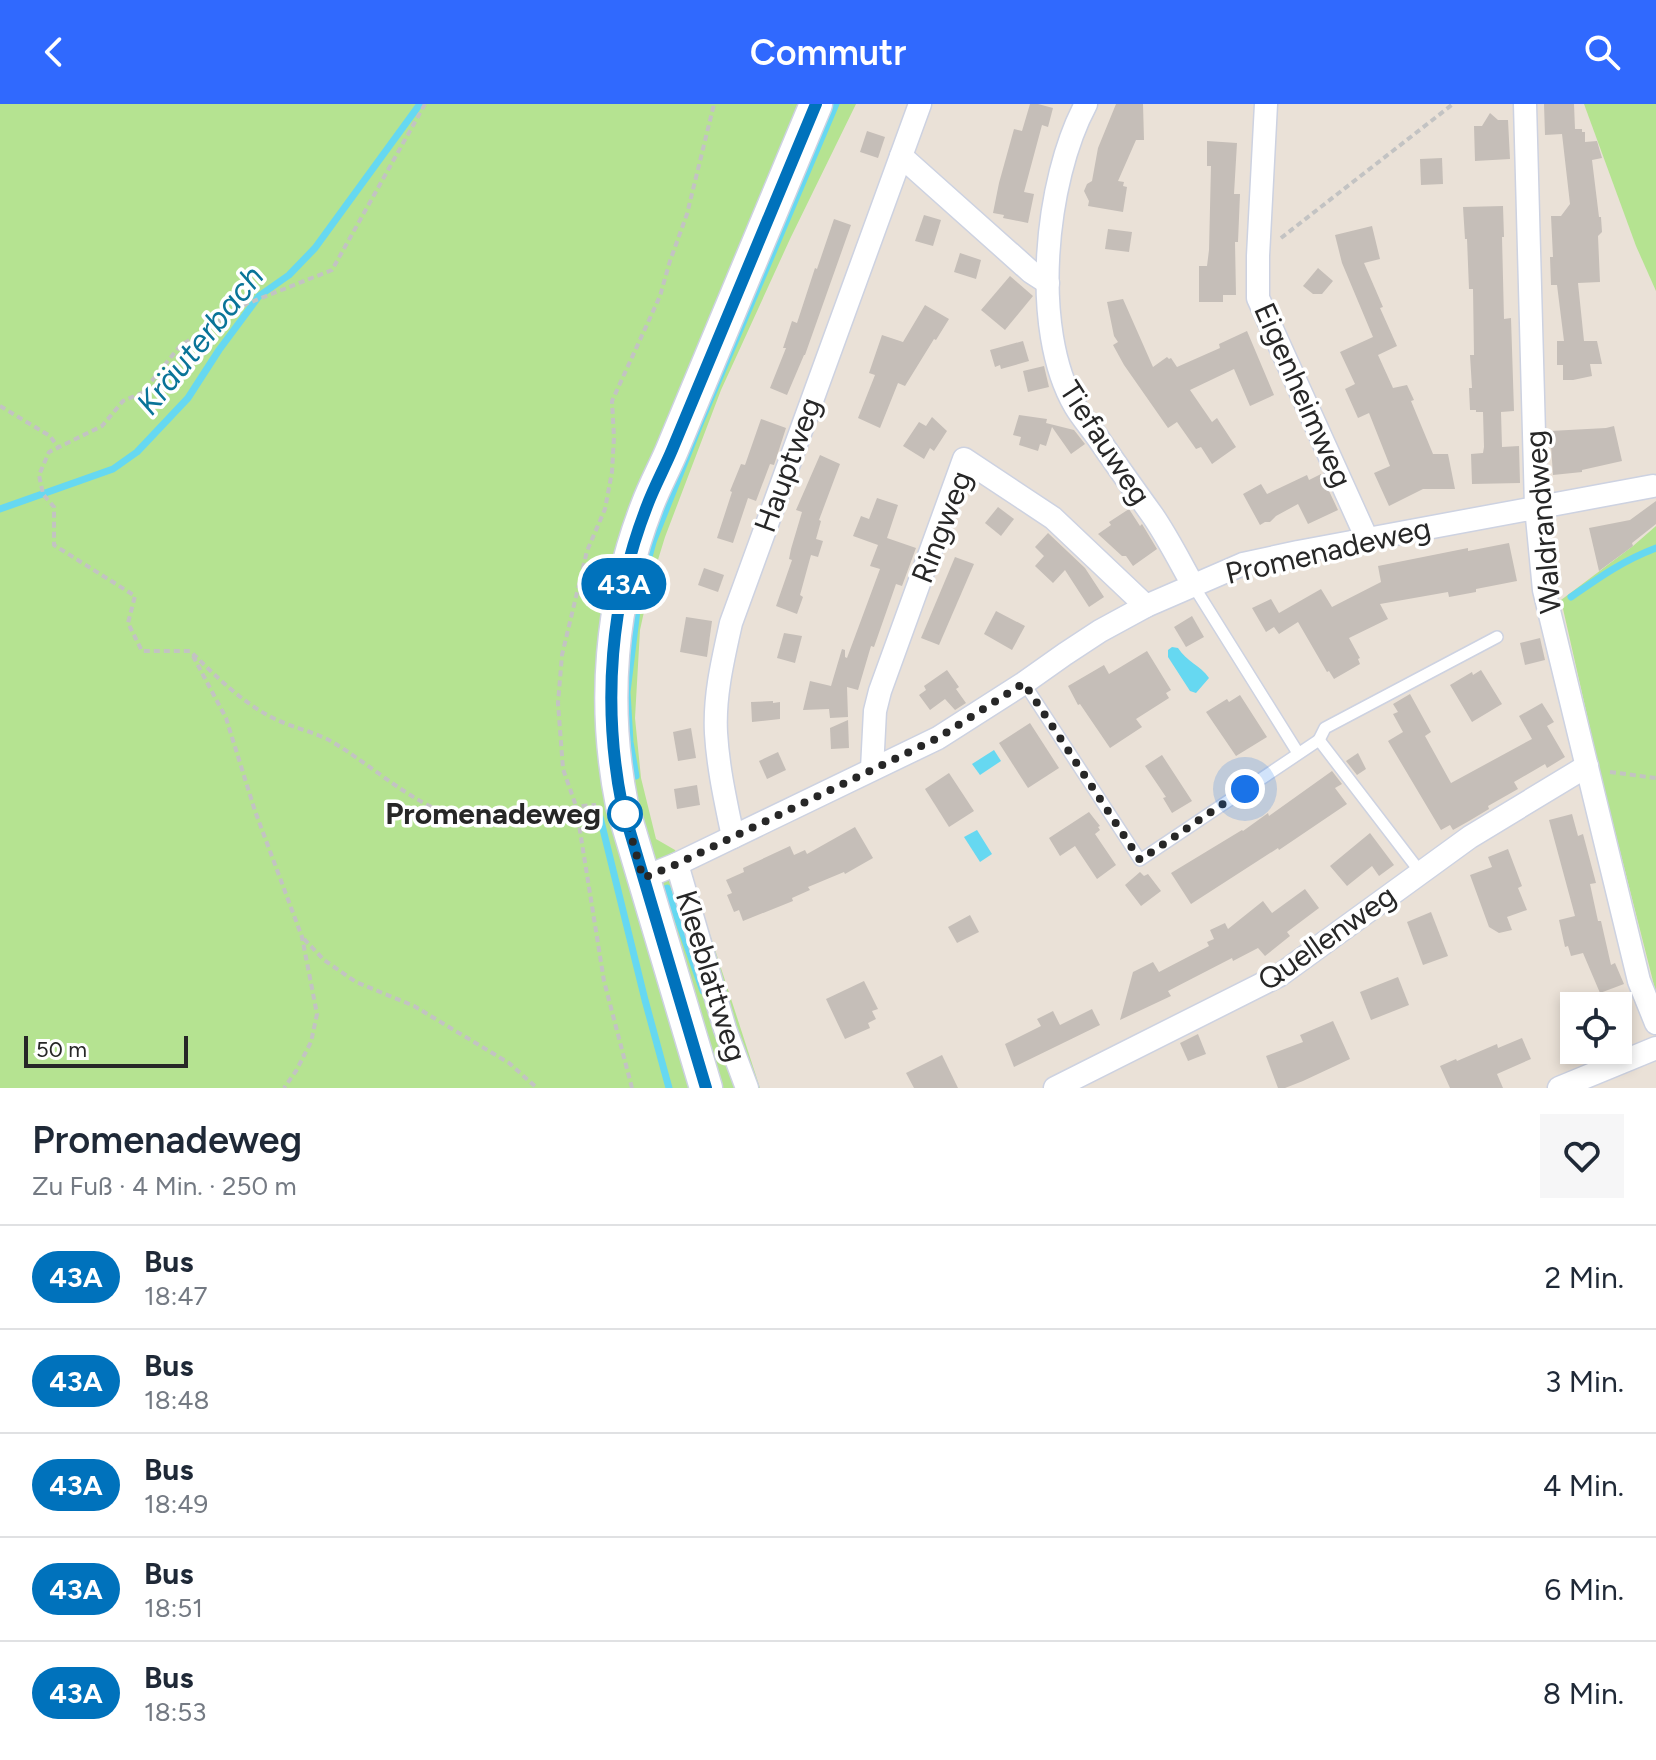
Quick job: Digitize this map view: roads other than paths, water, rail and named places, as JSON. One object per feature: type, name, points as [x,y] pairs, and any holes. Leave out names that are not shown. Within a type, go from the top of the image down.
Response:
[{"type":"street","points":[[706,1088],[622,805],[614,759],[613,645],[636,536],[647,505],[816,104]]},
{"type":"street","name":"Hauptweg","points":[[733,837],[716,731],[719,681],[731,623],[920,104]]},
{"type":"street","name":"Tiefauweg","points":[[1086,104],[1063,164],[1052,212],[1048,283],[1051,334],[1060,373],[1075,405],[1156,520],[1193,585]]},
{"type":"street","name":"Eigenheimweg","points":[[1266,104],[1258,298],[1367,539]]},
{"type":"street","name":"Waldrandweg","points":[[1525,104],[1536,507],[1544,590],[1639,981],[1656,1023]]},
{"type":"street","points":[[901,156],[1031,272],[1048,283]]},
{"type":"street","name":"Ringweg","points":[[872,769],[875,711],[880,691],[964,459],[1053,518],[1146,606]]},
{"type":"street","name":"Promenadeweg","points":[[643,878],[938,738],[1088,639],[1146,606],[1243,564],[1653,486]]},
{"type":"street","name":"Quellenweg","points":[[1055,1088],[1280,975],[1470,837],[1587,768]]},
{"type":"street","name":"Kleeblattweg","points":[[677,864],[725,1029],[747,1088]]},
{"type":"street","points":[[1559,1088],[1656,1048]]},
{"type":"lane","points":[[1193,585],[1298,753]]},
{"type":"lane","points":[[1024,683],[1140,860],[1319,740],[1325,728],[1497,637]]},
{"type":"lane","points":[[1319,740],[1421,873]]},
{"type":"water","points":[[1178,648],[1209,678],[1196,693],[1190,691],[1168,657],[1168,650]]},
{"type":"water","points":[[994,750],[1001,761],[980,775],[972,764]]},
{"type":"water","points":[[977,830],[992,854],[980,862],[964,837]]},
{"type":"waterway","name":"Kräuterbach","points":[[0,509],[113,469],[137,452],[188,398],[259,296],[289,275],[315,248],[420,104]]},
{"type":"waterway","points":[[636,776],[627,692],[639,594],[653,542],[836,104]]},
{"type":"waterway","points":[[1571,597],[1622,564],[1656,548]]},
{"type":"waterway","points":[[600,817],[669,1088]]},
{"type":"waterway","points":[[667,888],[703,991]]},
{"type":"place","name":"Promenadeweg","points":[[625,814]]}]
